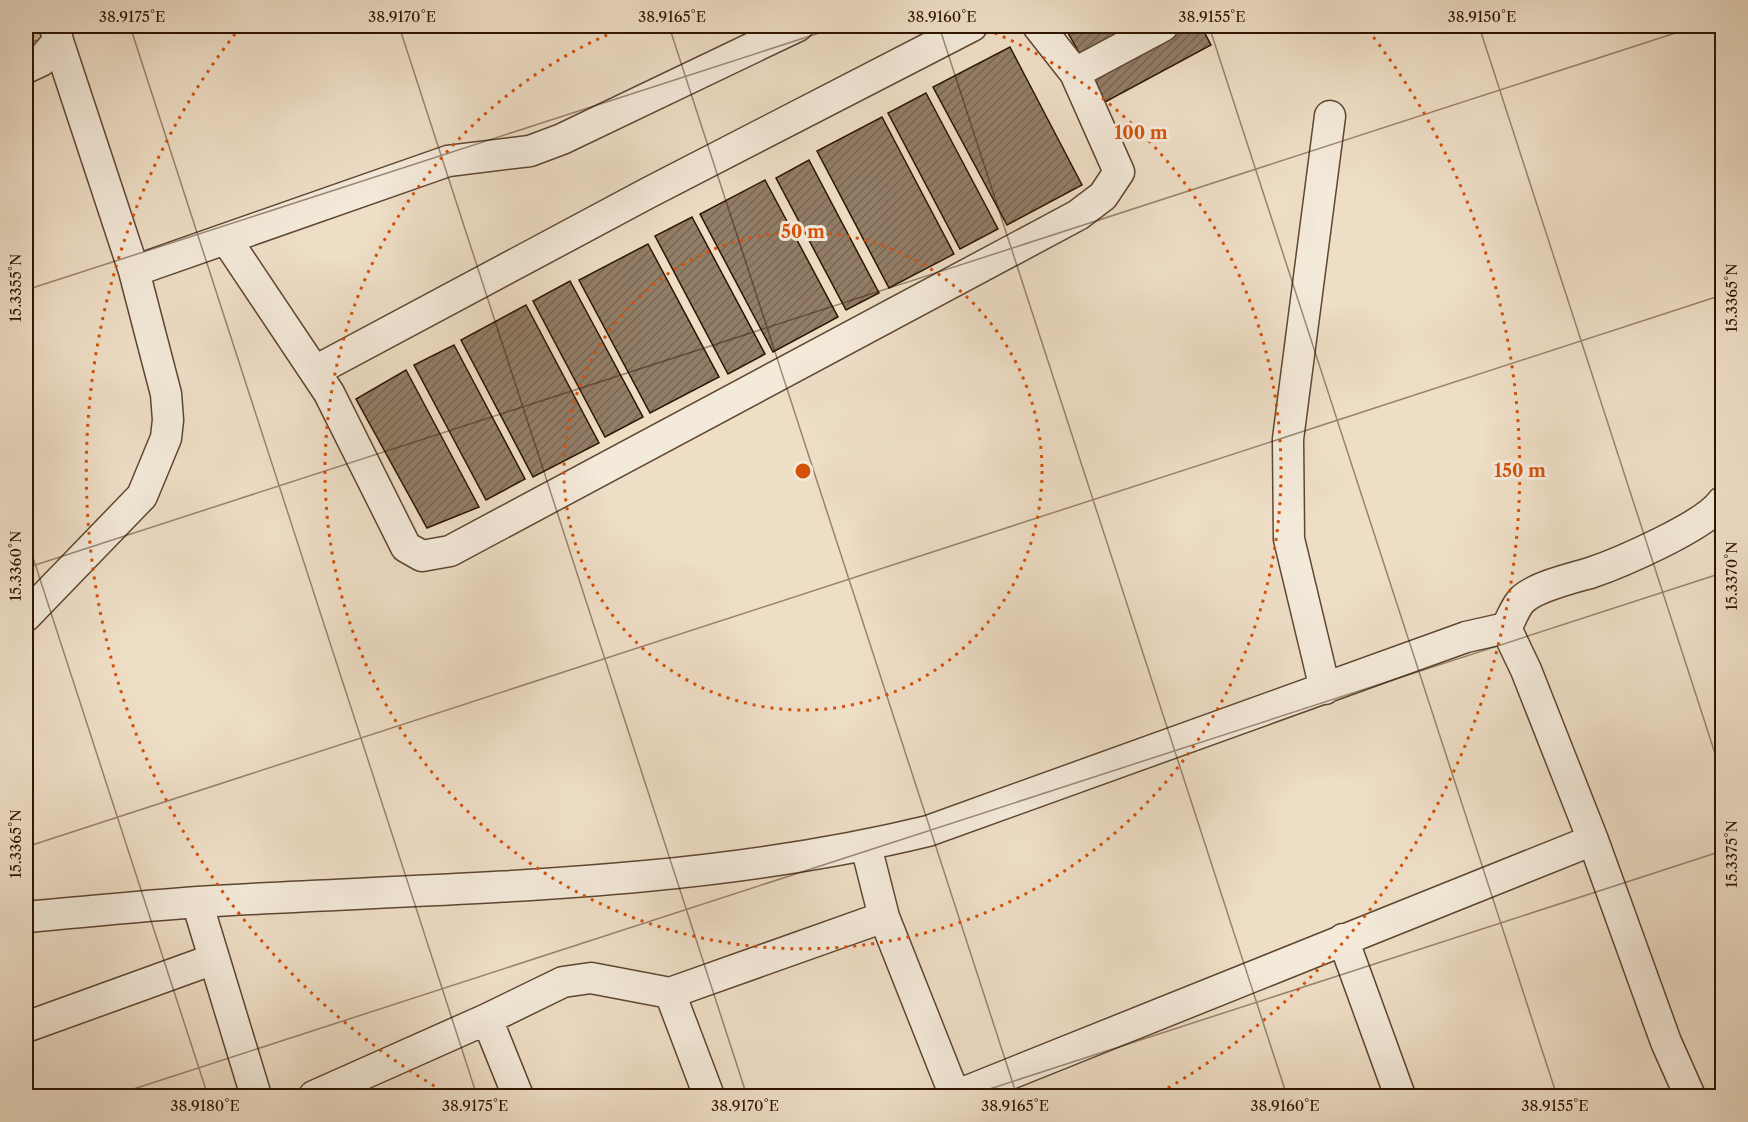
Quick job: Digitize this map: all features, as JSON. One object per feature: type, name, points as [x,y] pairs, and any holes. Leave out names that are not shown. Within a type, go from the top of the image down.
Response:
[{"type":"street","points":[[134,271],[448,161],[530,152],[562,140],[798,26]]},
{"type":"street","points":[[315,371],[648,193],[972,26]]},
{"type":"street","points":[[226,239],[315,371],[406,547],[422,556],[450,551],[1078,215],[1102,196],[1119,172],[1076,73],[1038,26]]},
{"type":"street","points":[[1076,73],[1163,26]]},
{"type":"street","points":[[26,68],[41,61],[56,33]]},
{"type":"street","points":[[26,616],[142,496],[166,438],[166,394],[134,271],[56,33]]},
{"type":"street","points":[[1325,689],[1289,539],[1288,439],[1330,116]]},
{"type":"street","points":[[26,917],[197,902],[567,884],[744,865],[866,846],[928,831],[1466,637],[1506,628],[1522,599],[1548,586],[1608,567],[1698,522],[1716,510],[1722,502]]},
{"type":"street","points":[[1506,628],[1527,670],[1593,840],[1666,1042],[1690,1096]]},
{"type":"street","points":[[866,846],[884,917],[955,1096],[1593,840]]},
{"type":"street","points":[[197,902],[256,1096]]},
{"type":"street","points":[[314,1096],[487,1019],[563,982],[591,978],[670,993],[884,917]]},
{"type":"street","points":[[1342,939],[1400,1096]]},
{"type":"street","points":[[26,1027],[214,959]]},
{"type":"street","points":[[670,993],[709,1096]]},
{"type":"street","points":[[487,1019],[518,1096]]},
{"type":"green space","points":[[26,26],[37,26],[42,39],[26,44]]},
{"type":"building","points":[[1064,26],[1136,26],[1081,56]]},
{"type":"building","points":[[1186,26],[1201,26],[1211,45],[1105,102],[1090,77]]},
{"type":"building","points":[[1010,47],[1082,185],[1007,225],[933,87]]},
{"type":"building","points":[[926,93],[998,229],[960,249],[888,113]]},
{"type":"building","points":[[882,117],[954,254],[889,288],[817,151]]},
{"type":"building","points":[[809,160],[879,293],[846,310],[776,178]]},
{"type":"building","points":[[765,180],[838,317],[773,352],[700,214]]},
{"type":"building","points":[[692,217],[765,354],[728,374],[655,236]]},
{"type":"building","points":[[648,244],[719,377],[650,413],[579,280]]},
{"type":"building","points":[[570,281],[643,417],[605,437],[533,301]]},
{"type":"building","points":[[526,305],[599,443],[533,477],[461,340]]},
{"type":"building","points":[[454,345],[525,479],[486,500],[414,365]]},
{"type":"building","points":[[406,370],[479,507],[427,528],[356,399]]}]
